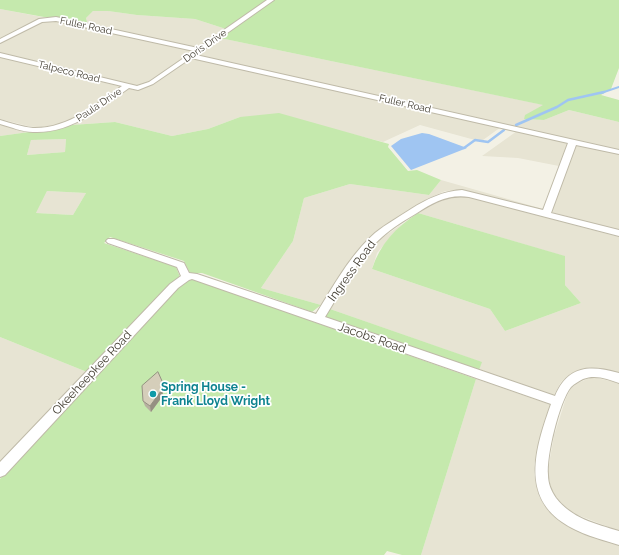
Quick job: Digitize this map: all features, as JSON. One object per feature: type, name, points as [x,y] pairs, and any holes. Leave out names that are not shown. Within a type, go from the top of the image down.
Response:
[{"type":"street","name":"Doris Drive","points":[[138,88],[151,83],[270,0]]},
{"type":"street","name":"Fuller Road","points":[[0,41],[41,20],[56,19],[199,50]]},
{"type":"street","name":"Talpeco Road","points":[[0,55],[138,88]]},
{"type":"street","name":"Fuller Road","points":[[191,56],[619,152]]},
{"type":"street","name":"Paula Drive","points":[[0,122],[33,130],[59,127],[79,119],[127,86]]},
{"type":"street","points":[[546,214],[573,141]]},
{"type":"street","name":"Ingress Road","points":[[318,319],[375,238],[430,201],[441,196],[461,193],[619,233]]},
{"type":"street","points":[[111,241],[181,265],[186,277]]},
{"type":"street","name":"Jacobs Road","points":[[186,277],[199,276],[558,402]]},
{"type":"street","name":"Okeeheepkee Road","points":[[0,471],[174,286],[186,277]]},
{"type":"street","points":[[619,378],[599,373],[584,373],[566,384],[558,402],[548,434],[541,466],[541,475],[544,488],[554,507],[567,518],[619,538]]},
{"type":"shaded area","points":[[0,9],[48,18],[41,19],[0,39]]},
{"type":"shaded area","points":[[93,11],[195,19],[226,29],[199,48],[88,25],[86,18]]},
{"type":"shaded area","points":[[42,21],[54,21],[195,51],[148,82],[136,86],[0,53],[0,43]]},
{"type":"shaded area","points":[[220,38],[544,105],[526,115],[524,119],[544,120],[569,110],[619,122],[619,150],[195,55]]},
{"type":"shaded area","points":[[0,57],[122,87],[76,118],[59,126],[43,128],[28,126],[0,119]]},
{"type":"shaded area","points":[[191,58],[501,127],[483,140],[475,140],[420,125],[383,142],[329,128],[240,117],[208,129],[172,136],[115,122],[72,125],[82,120],[128,88],[135,90],[147,87]]},
{"type":"shaded area","points":[[0,124],[22,130],[29,132],[0,136]]},
{"type":"shaded area","points":[[517,131],[568,143],[559,166],[518,158],[482,156]]},
{"type":"shaded area","points":[[66,139],[65,152],[27,155],[31,140]]},
{"type":"shaded area","points":[[576,144],[619,154],[619,230],[551,212]]},
{"type":"shaded area","points":[[441,180],[543,209],[542,210],[462,190],[445,191],[427,199],[371,236],[321,305],[261,288],[293,241],[304,198],[350,184],[429,195]]},
{"type":"shaded area","points":[[47,191],[86,193],[73,215],[36,213]]},
{"type":"shaded area","points":[[455,195],[468,197],[619,237],[619,374],[599,368],[582,369],[570,374],[561,382],[554,395],[479,370],[481,362],[330,309],[379,240],[402,224],[377,253],[372,269],[490,309],[505,331],[581,303],[565,285],[564,256],[418,213],[433,203]]},
{"type":"shaded area","points":[[0,337],[87,372],[0,464]]},
{"type":"shaded area","points":[[592,377],[619,383],[619,531],[570,512],[559,503],[554,496],[547,475],[554,436],[566,398],[571,388]]},
{"type":"shaded area","points":[[476,379],[551,405],[542,432],[534,465],[534,475],[539,496],[545,507],[560,520],[580,531],[619,546],[619,555],[421,555]]},
{"type":"green space","points":[[0,0],[268,0],[226,29],[195,19],[137,15],[108,11],[93,11],[86,18],[88,25],[0,9]]},
{"type":"green space","points":[[273,0],[619,0],[619,68],[611,89],[601,95],[619,100],[619,122],[569,110],[544,120],[524,119],[525,115],[543,105],[220,38]]},
{"type":"green space","points":[[279,113],[389,144],[388,147],[408,171],[417,170],[441,180],[429,195],[350,184],[304,198],[293,241],[261,288],[321,305],[312,312],[202,273],[190,273],[184,261],[110,237],[104,243],[176,267],[180,277],[170,285],[87,372],[0,337],[0,136],[54,130],[72,125],[115,122],[172,136],[208,129],[240,117]],"holes":[[[66,139],[65,152],[27,155],[31,140]],[[47,191],[86,193],[73,215],[36,213]]]},
{"type":"green space","points":[[418,213],[565,256],[565,285],[581,303],[505,331],[490,309],[372,269],[384,244],[396,230]]},
{"type":"green space","points":[[192,279],[476,379],[421,555],[402,555],[387,551],[384,555],[0,555],[0,479],[178,288]]},
{"type":"green space","points":[[330,309],[482,362],[479,370],[325,317]]},
{"type":"water","points":[[422,133],[429,134],[467,148],[411,170],[391,146],[401,139]]},
{"type":"building","name":"Spring House - Frank Lloyd Wright","points":[[158,372],[162,381],[161,391],[150,406],[143,401],[142,386]]},
{"type":"waterway","points":[[604,92],[619,87]]},
{"type":"waterway","points":[[516,125],[557,107],[568,100],[604,92]]},
{"type":"waterway","points":[[464,148],[475,140],[488,142],[504,130]]},
{"type":"place","name":"Spring House - Frank Lloyd Wright","points":[[153,394]]}]
